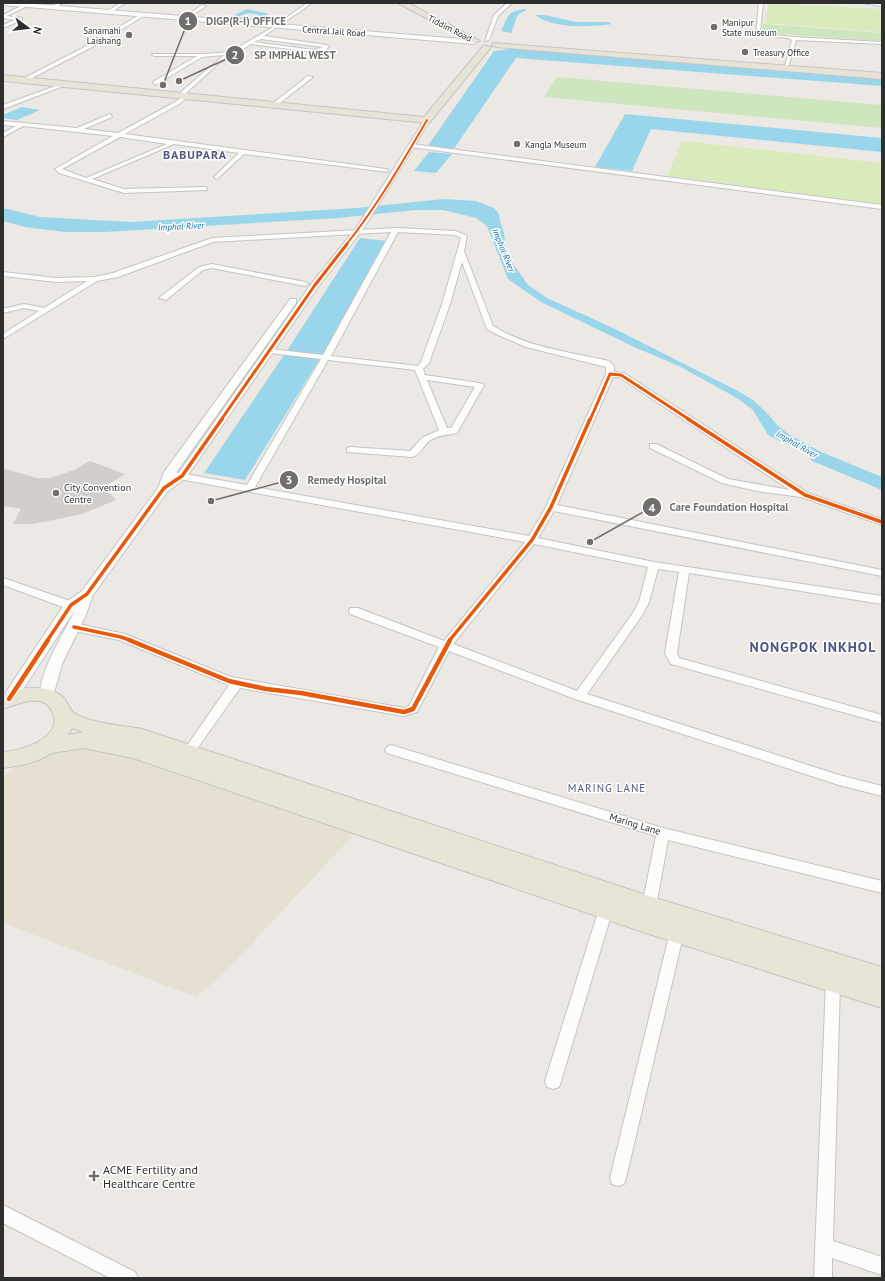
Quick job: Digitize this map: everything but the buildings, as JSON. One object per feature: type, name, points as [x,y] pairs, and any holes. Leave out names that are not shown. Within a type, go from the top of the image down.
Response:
[{"type":"highway","name":"Tiddim Road","points":[[402,3],[484,43]]},
{"type":"highway","points":[[409,3],[484,43],[882,76]]},
{"type":"highway","points":[[425,118],[480,55],[484,43]]},
{"type":"highway","points":[[484,43],[882,72]]},
{"type":"highway","points":[[425,118],[484,43]]},
{"type":"highway","points":[[480,55],[501,49],[535,48]]},
{"type":"highway","points":[[3,75],[62,84],[184,95]]},
{"type":"highway","points":[[3,78],[425,118]]},
{"type":"main road","points":[[6,700],[29,694],[47,696],[59,704],[64,717],[60,732],[48,746]]},
{"type":"main road","points":[[64,717],[92,728],[142,737],[649,906],[882,978]]},
{"type":"main road","points":[[3,760],[14,760],[29,756],[48,746],[83,740],[134,750],[606,909],[882,997]]},
{"type":"street","name":"Central Jail Road","points":[[5,3],[277,27],[484,43]]},
{"type":"street","points":[[53,7],[61,3]]},
{"type":"street","points":[[108,12],[123,3]]},
{"type":"street","points":[[204,189],[130,191],[85,180],[61,172],[58,169],[172,106],[201,78],[212,65],[277,27],[310,3]]},
{"type":"street","points":[[484,43],[496,15],[510,3]]},
{"type":"street","points":[[761,3],[758,34],[793,38],[882,43]]},
{"type":"street","points":[[867,3],[882,5]]},
{"type":"street","points":[[3,27],[20,19],[3,17],[27,5]]},
{"type":"street","points":[[183,19],[204,6]]},
{"type":"street","points":[[25,79],[117,32],[143,15]]},
{"type":"street","points":[[3,21],[14,22]]},
{"type":"street","points":[[250,43],[314,51],[321,50],[327,46],[259,37]]},
{"type":"street","points":[[786,65],[794,40],[793,38]]},
{"type":"street","points":[[154,55],[204,55],[231,53]]},
{"type":"street","points":[[155,82],[204,55]]},
{"type":"street","points":[[277,104],[310,77]]},
{"type":"street","points":[[3,107],[62,84]]},
{"type":"street","points":[[79,130],[110,116]]},
{"type":"street","points":[[164,488],[168,474],[305,284],[353,230],[380,196],[412,146],[425,118]]},
{"type":"street","points":[[3,123],[79,130],[242,153],[388,168],[425,118]]},
{"type":"street","points":[[3,135],[24,124]]},
{"type":"street","points":[[85,180],[171,143]]},
{"type":"street","points":[[412,146],[882,207]]},
{"type":"street","points":[[217,176],[242,153]]},
{"type":"street","points":[[6,700],[77,608],[164,488],[182,476],[353,230],[358,214]]},
{"type":"street","points":[[3,274],[56,280],[95,279],[115,275],[212,240],[353,230],[396,230],[461,234],[465,237],[446,304],[426,363],[421,373],[444,431]]},
{"type":"street","points":[[250,488],[326,358],[396,230]]},
{"type":"street","points":[[74,627],[121,637],[237,683],[407,712],[413,709],[446,647],[532,540],[551,507],[610,374],[610,366],[606,363],[517,341],[495,332],[490,327],[460,251]]},
{"type":"street","points":[[162,298],[201,268],[212,266],[305,284]]},
{"type":"street","points":[[3,336],[95,279]]},
{"type":"street","points":[[3,311],[26,306],[34,306],[45,311]]},
{"type":"street","points":[[270,351],[421,373],[480,385],[455,430],[451,432],[444,431],[424,441],[412,454],[350,450]]},
{"type":"street","points":[[610,374],[621,375],[627,378],[805,494]]},
{"type":"street","points":[[653,446],[726,480],[757,488],[805,494],[882,522]]},
{"type":"street","points":[[168,474],[532,540],[654,565],[806,587],[882,600]]},
{"type":"street","points":[[551,507],[882,573]]},
{"type":"street","points":[[579,696],[638,614],[644,602],[654,565]]},
{"type":"street","points":[[684,570],[670,653],[675,661],[882,719]]},
{"type":"street","points":[[3,581],[77,608]]},
{"type":"street","points":[[47,696],[51,673],[58,655],[74,627],[77,608]]},
{"type":"street","points":[[354,611],[579,696],[839,780],[882,791]]},
{"type":"street","points":[[188,753],[237,683]]},
{"type":"street","name":"Maring Lane","points":[[391,750],[663,833],[882,887]]},
{"type":"street","points":[[649,906],[663,833]]},
{"type":"street","points":[[552,1081],[606,909]]},
{"type":"street","points":[[618,1178],[677,932]]},
{"type":"street","points":[[823,1278],[833,982]]},
{"type":"street","points":[[3,1214],[129,1278]]},
{"type":"street","points":[[823,1246],[882,1266]]},
{"type":"shaded area","points":[[83,740],[361,827],[224,973],[196,997],[3,923],[3,777],[29,756]]},
{"type":"green space","points":[[769,3],[882,9],[882,32],[765,23]]},
{"type":"green space","points":[[763,24],[882,33],[882,41],[764,33],[762,31]]},
{"type":"green space","points":[[557,77],[882,105],[882,128],[544,97]]},
{"type":"green space","points":[[682,141],[882,163],[882,204],[667,176]]},
{"type":"water","points":[[526,9],[517,17],[511,33],[501,31],[511,13]]},
{"type":"water","points":[[535,15],[544,15],[576,22],[609,22],[612,24],[594,26],[561,25],[542,20]]},
{"type":"water","points":[[519,48],[882,78],[882,86],[516,58],[453,150],[427,147],[494,51]]},
{"type":"water","points":[[22,107],[40,110],[17,120],[3,118],[3,115]]},
{"type":"water","points":[[625,114],[882,138],[882,152],[651,129],[632,171],[595,167]]},
{"type":"water","points":[[429,152],[452,154],[436,173],[414,171]]},
{"type":"water","points":[[444,199],[476,201],[494,208],[499,214],[504,233],[506,254],[528,285],[547,298],[613,328],[736,390],[753,400],[778,426],[790,435],[860,473],[826,464],[768,435],[753,410],[737,398],[679,366],[634,347],[541,302],[508,279],[487,226],[476,218],[443,210],[416,210],[338,218],[105,232],[65,232],[25,227],[3,221],[3,208],[40,217],[131,222],[356,208]]},
{"type":"water","points":[[360,238],[387,241],[324,352],[245,480],[204,473],[288,349]]},
{"type":"waterway","points":[[247,11],[266,14],[250,21],[231,18],[247,11]]},
{"type":"waterway","name":"Imphal River","points":[[819,457],[882,484]]},
{"type":"cycle path","points":[[9,699],[71,605],[87,594],[164,488],[182,476],[315,285],[360,228],[397,171],[427,120]]},
{"type":"cycle path","points":[[74,627],[121,637],[229,681],[266,689],[301,693],[404,712],[413,709],[445,647],[532,540],[551,507],[610,374],[621,375],[805,495],[882,522]]},
{"type":"place","name":"Manipur State museum","points":[[714,27]]},
{"type":"place","name":"Sanamahi Laishang","points":[[129,35]]},
{"type":"place","name":"Treasury Office","points":[[745,52]]},
{"type":"place","name":"SP IMPHAL WEST","points":[[179,81]]},
{"type":"place","name":"DIGP(R-I) OFFICE","points":[[163,85]]},
{"type":"place","name":"Kangla Museum","points":[[517,144]]},
{"type":"place","name":"City Convention Centre","points":[[56,493]]},
{"type":"place","name":"Remedy Hospital","points":[[211,501]]},
{"type":"place","name":"Care Foundation Hospital","points":[[590,542]]},
{"type":"place","name":"ACME Fertility and Healthcare Centre","points":[[94,1176]]},
{"type":"district","name":"BABUPARA","points":[[195,154]]},
{"type":"district","name":"NONGPOK INKHOL","points":[[813,647]]},
{"type":"district","name":"MARING LANE","points":[[607,788]]}]
